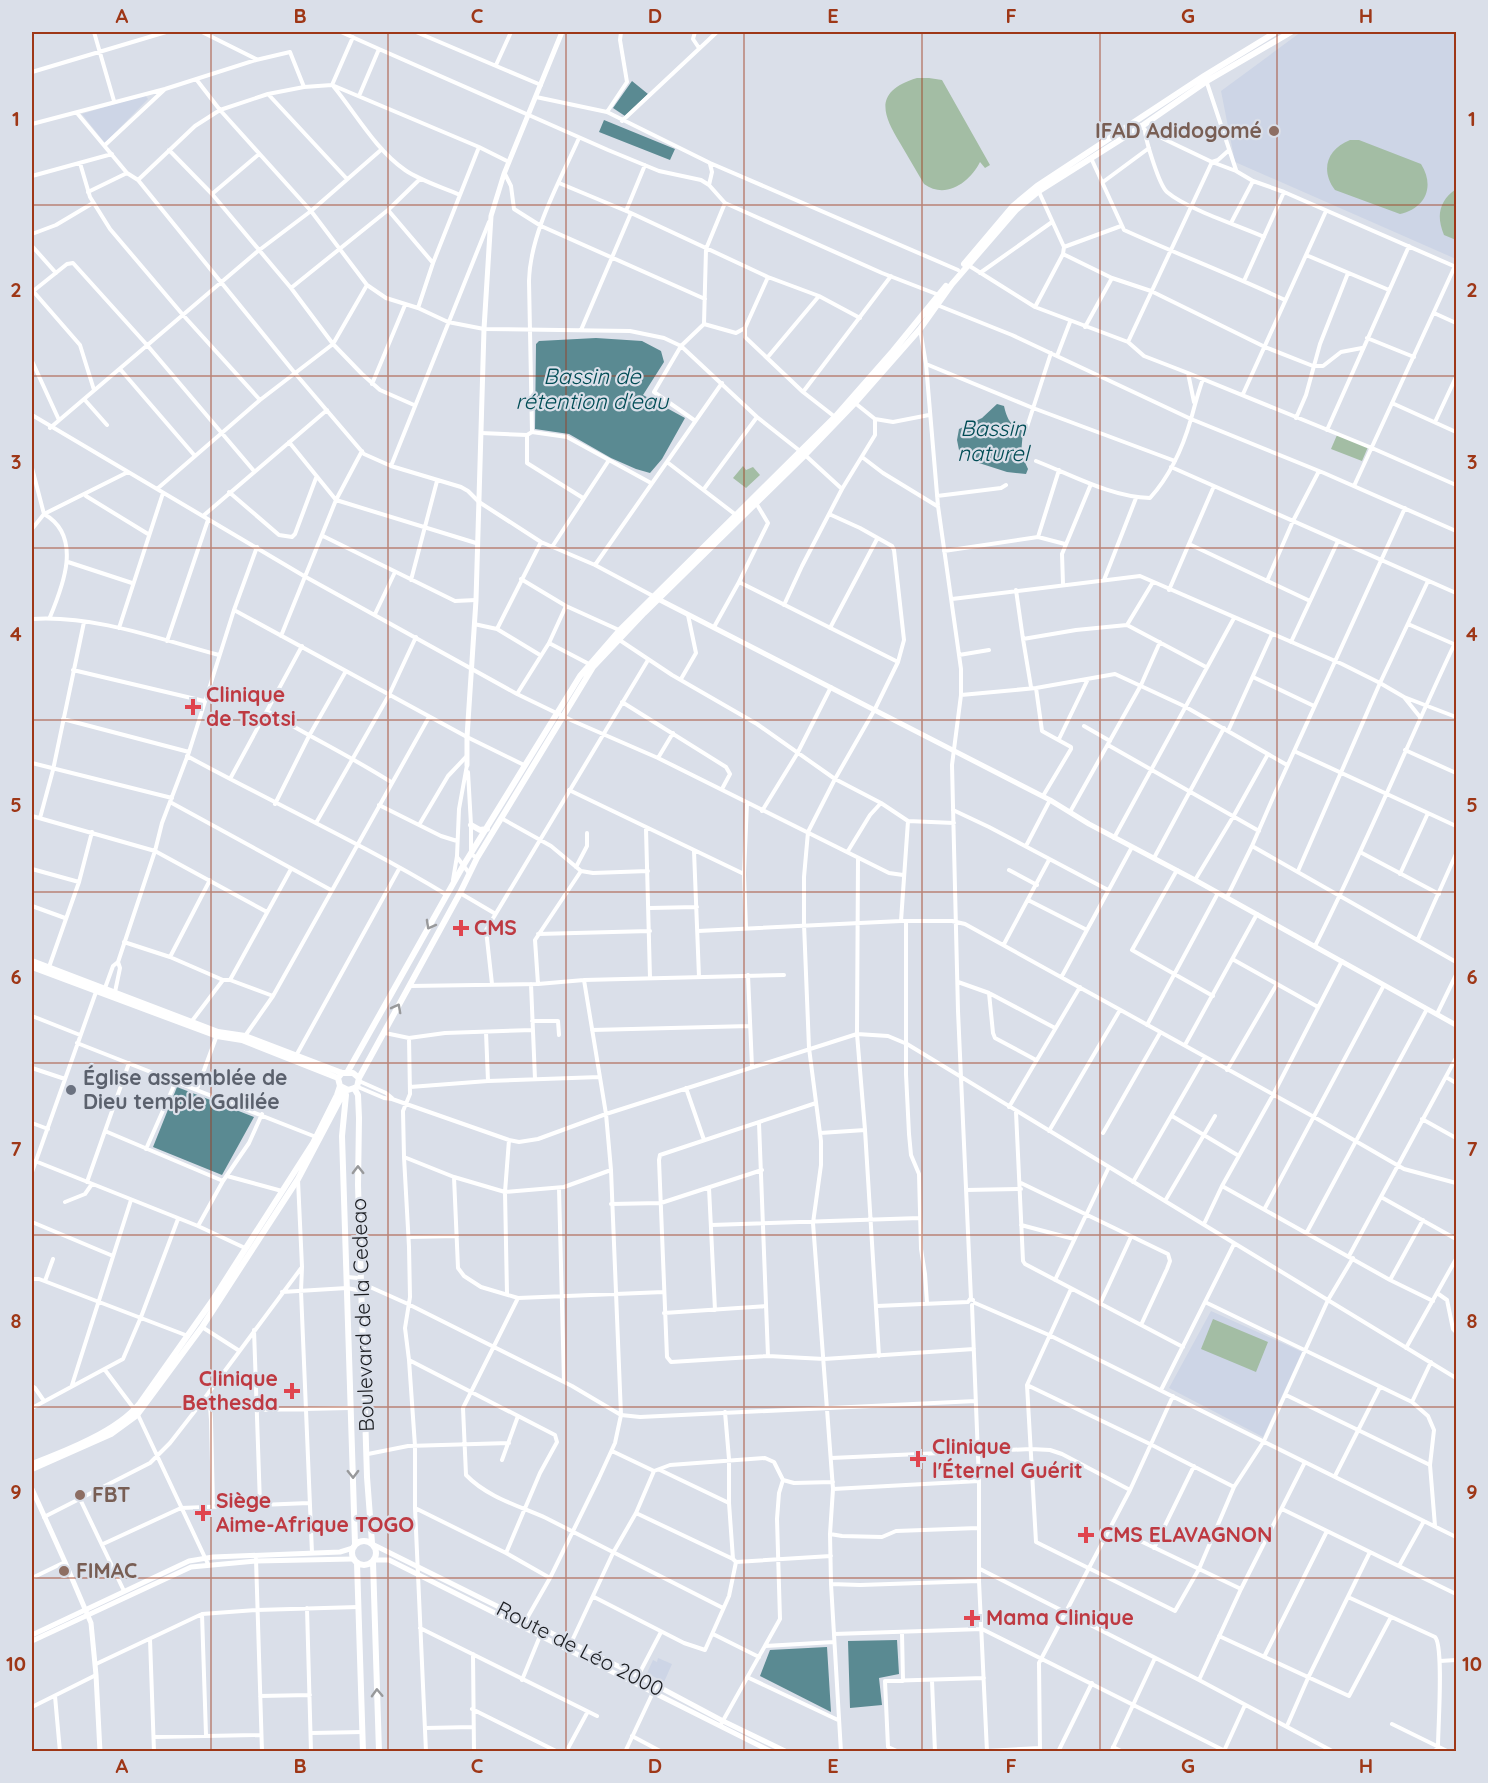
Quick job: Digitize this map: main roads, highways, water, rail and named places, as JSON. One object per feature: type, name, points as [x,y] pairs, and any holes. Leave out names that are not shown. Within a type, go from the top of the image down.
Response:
[{"type":"main road","points":[[343,1074],[463,866],[474,856],[500,818],[589,664],[619,631],[756,503],[835,417],[1016,210],[1039,191],[1142,126],[1205,79],[1276,32]]},
{"type":"main road","points":[[1205,79],[1291,32]]},
{"type":"main road","points":[[191,1338],[202,1327],[298,1179],[330,1120],[384,1033],[460,893],[487,829],[525,766],[593,667],[736,515],[855,403],[920,329],[939,295],[958,270],[1021,199],[1037,186],[1142,126]]},
{"type":"main road","points":[[471,825],[480,830],[487,829]]},
{"type":"main road","points":[[32,961],[192,1021],[218,1034],[245,1036],[297,1054],[343,1074],[352,1086]]},
{"type":"main road","points":[[32,967],[96,992],[218,1034],[343,1074],[357,1074],[352,1086],[334,1101],[316,1137],[191,1338],[136,1412],[111,1434],[32,1469]]},
{"type":"main road","name":"Boulevard de la Cedeao","points":[[354,1546],[343,1122],[344,1100],[352,1086],[358,1095],[361,1280],[369,1507],[373,1544]]},
{"type":"main road","points":[[330,1120],[339,1119],[343,1122]]},
{"type":"main road","points":[[32,1464],[111,1428],[136,1412]]},
{"type":"main road","points":[[363,1752],[359,1606],[354,1546],[362,1541],[373,1544],[377,1552],[374,1561],[379,1752]]},
{"type":"main road","points":[[355,1561],[365,1566],[374,1561]]},
{"type":"water","points":[[632,81],[648,94],[625,116],[613,108]]},
{"type":"water","points":[[604,120],[675,149],[670,160],[599,132]]},
{"type":"water","name":"Bassin de rétention d'eau","points":[[596,338],[642,341],[661,351],[664,362],[643,395],[685,418],[662,459],[650,473],[611,458],[569,434],[535,429],[536,344],[539,341]]},
{"type":"water","name":"Bassin naturel","points":[[997,404],[1004,406],[1010,421],[1023,431],[1021,454],[1028,469],[1026,474],[1007,472],[979,463],[959,450],[957,440],[959,429],[982,418]]},
{"type":"water","points":[[177,1087],[254,1117],[222,1175],[153,1147]]},
{"type":"water","points":[[897,1640],[899,1674],[879,1678],[882,1705],[850,1708],[848,1641]]},
{"type":"water","points":[[827,1647],[831,1712],[760,1676],[770,1650]]},
{"type":"place","name":"IFAD Adidogomé","points":[[1274,131]]},
{"type":"place","name":"Clinique de Tsotsi","points":[[193,707]]},
{"type":"place","name":"CMS","points":[[461,928]]},
{"type":"place","name":"Église assemblée de Dieu temple Galilée","points":[[71,1090]]},
{"type":"place","name":"Clinique Bethesda","points":[[292,1391]]},
{"type":"place","name":"Clinique l'Éternel Guérit","points":[[918,1459]]},
{"type":"place","name":"FBT","points":[[80,1495]]},
{"type":"place","name":"Siège Aime-Afrique TOGO","points":[[203,1513]]},
{"type":"place","name":"CMS ELAVAGNON","points":[[1086,1535]]},
{"type":"place","name":"FIMAC","points":[[64,1571]]},
{"type":"place","name":"Mama Clinique","points":[[972,1618]]}]
